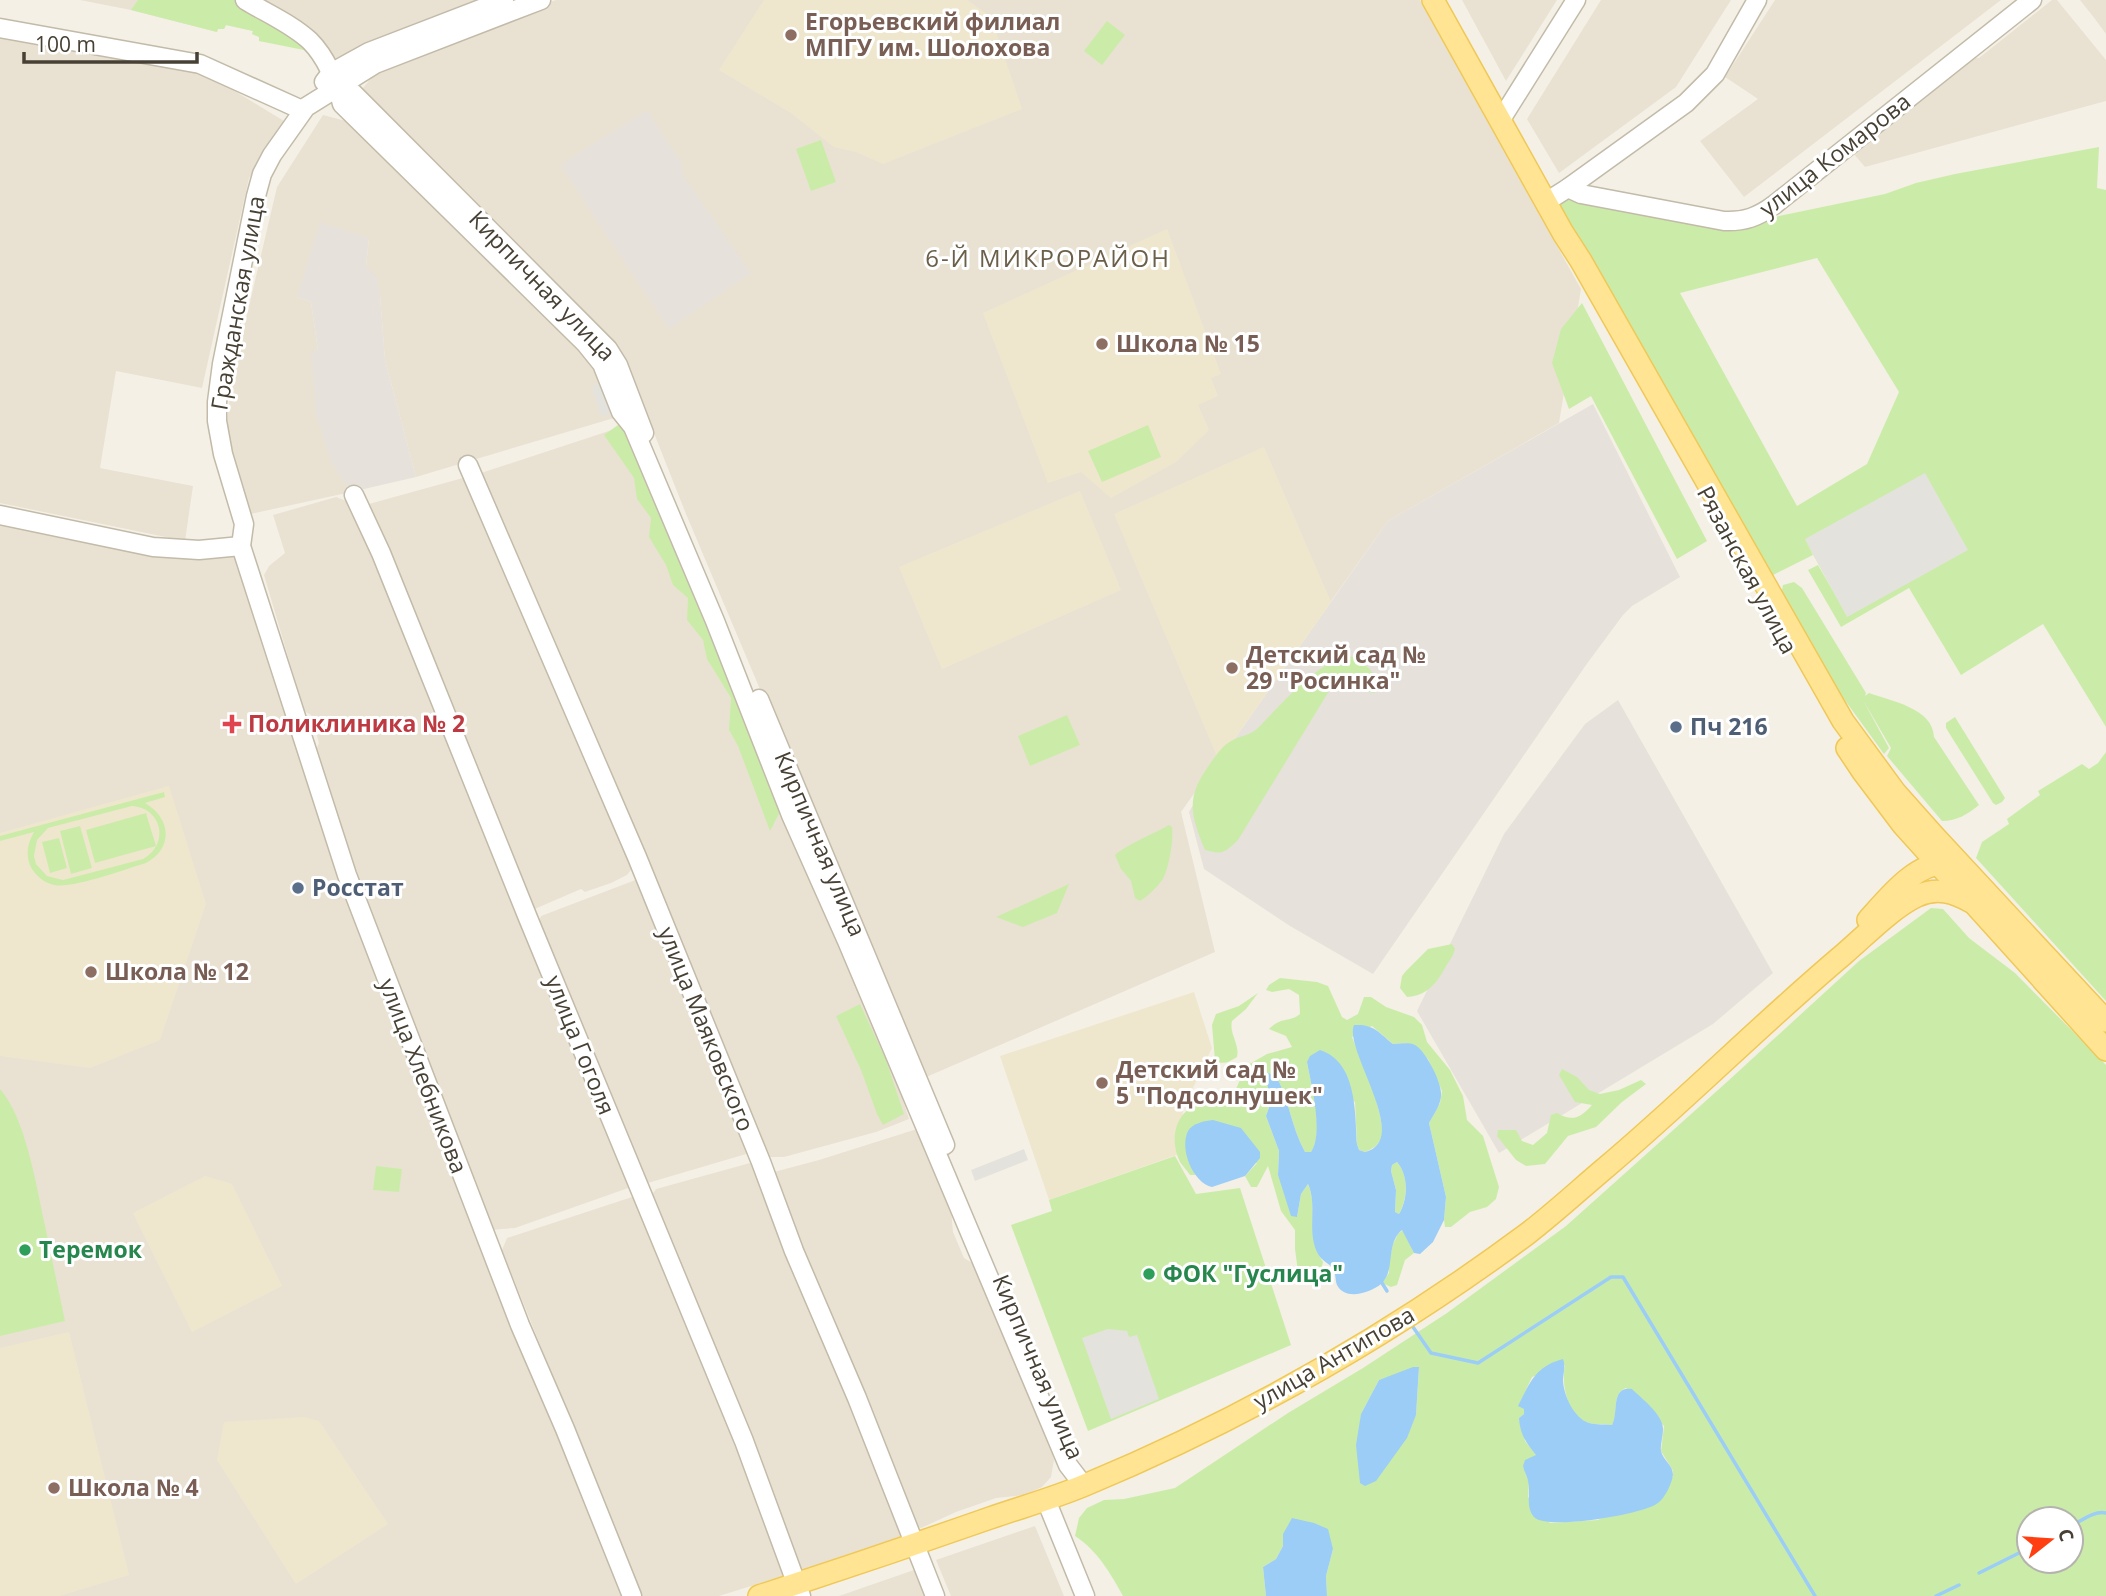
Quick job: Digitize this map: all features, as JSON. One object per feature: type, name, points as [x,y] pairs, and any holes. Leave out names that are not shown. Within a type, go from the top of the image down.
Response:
[{"type":"main road","name":"Рязанская улица","points":[[1433,0],[1843,721],[1895,792],[1935,837],[1979,897]]},
{"type":"main road","name":"Рязанская улица","points":[[1581,261],[1829,721],[1903,825],[1937,863]]},
{"type":"main road","points":[[1898,898],[1910,862],[1911,850],[1903,825]]},
{"type":"main road","points":[[1935,837],[1940,852],[1937,863],[1952,866],[2106,1050]]},
{"type":"main road","name":"улица Антипова","points":[[759,1596],[799,1590],[914,1545],[1084,1486],[1183,1441],[1285,1388],[1407,1316],[1529,1232],[1607,1167],[1823,972],[1898,898],[1911,877],[1937,863]]},
{"type":"main road","name":"улица Антипова","points":[[1898,898],[1933,891],[1979,897]]},
{"type":"main road","points":[[1979,897],[2106,1021]]},
{"type":"street","points":[[245,0],[310,41],[334,80]]},
{"type":"street","points":[[334,80],[369,52],[504,0]]},
{"type":"street","points":[[334,80],[359,73],[388,58],[541,0]]},
{"type":"street","points":[[1500,121],[1576,0]]},
{"type":"street","points":[[1546,202],[1686,103],[1715,74],[1757,0]]},
{"type":"street","name":"улица Комарова","points":[[1568,188],[1581,194],[1724,221],[1737,222],[1758,216],[2032,0]]},
{"type":"street","points":[[0,28],[201,64],[304,109]]},
{"type":"street","name":"Гражданская улица","points":[[241,546],[244,524],[218,432],[218,392],[256,196],[262,174],[272,155],[304,109],[334,80]]},
{"type":"street","name":"Кирпичная улица","points":[[334,80],[353,93],[613,356],[871,963],[969,1205],[1080,1461],[1084,1486]]},
{"type":"street","name":"улица Маяковского","points":[[468,465],[637,857],[752,1138],[794,1251],[936,1596]]},
{"type":"street","name":"улица Гоголя","points":[[354,495],[381,553],[744,1441],[799,1590]]},
{"type":"street","points":[[0,515],[153,547],[199,550],[241,546]]},
{"type":"street","name":"улица Хлебникова","points":[[241,546],[351,888],[520,1325],[632,1596]]},
{"type":"street","points":[[1046,1500],[1085,1596]]},
{"type":"shaded area","points":[[80,0],[483,0],[334,59],[320,46],[259,41],[259,37],[252,34],[253,31],[226,25],[217,32]]},
{"type":"shaded area","name":"6-Й МИКРОРАЙОН","points":[[556,0],[1420,0],[1581,289],[1559,423],[1388,521],[1181,812],[1215,952],[924,1078],[686,514],[627,365],[368,101],[363,88],[372,77],[406,59]]},
{"type":"shaded area","points":[[764,0],[967,0],[991,17],[1022,109],[883,164],[856,152],[834,147],[791,113],[719,70]]},
{"type":"shaded area","points":[[1462,0],[1557,0],[1506,81]]},
{"type":"shaded area","points":[[1601,0],[1731,0],[1676,87],[1559,173],[1527,119]]},
{"type":"shaded area","points":[[1775,0],[2001,0],[1744,197],[1700,141],[1758,99],[1725,77]]},
{"type":"shaded area","points":[[2052,0],[2057,0],[2106,60],[2106,101],[1865,167],[1853,153],[1973,58],[1979,58]]},
{"type":"shaded area","points":[[2080,0],[2106,0],[2106,34],[2095,19]]},
{"type":"shaded area","points":[[0,34],[200,70],[284,121],[249,178],[202,388],[116,371],[100,468],[193,486],[185,541],[0,503]]},
{"type":"shaded area","points":[[647,110],[681,162],[683,175],[751,273],[669,329],[560,165]]},
{"type":"shaded area","points":[[323,115],[350,122],[579,343],[602,379],[614,418],[416,477],[385,360],[380,295],[366,266],[369,239],[297,297],[311,302],[318,350],[351,492],[246,515],[226,434],[231,383],[277,187]]},
{"type":"shaded area","points":[[320,222],[369,238],[366,266],[377,278],[385,360],[416,477],[351,492],[331,462],[316,414],[311,352],[318,350],[311,302],[297,297]]},
{"type":"shaded area","name":"Школа № 15","points":[[1167,229],[1221,374],[1211,378],[1218,396],[1198,405],[1209,430],[1176,462],[1111,498],[1081,472],[1048,483],[983,313]]},
{"type":"shaded area","points":[[609,380],[618,411],[601,416],[592,387]]},
{"type":"shaded area","points":[[1593,404],[1680,577],[1632,606],[1623,615],[1373,974],[1290,926],[1204,869],[1189,812],[1219,761],[1388,521]]},
{"type":"shaded area","points":[[624,426],[785,824],[890,1060],[909,1119],[876,1132],[784,1157],[770,1157],[761,1151],[478,474]]},
{"type":"shaded area","name":"Детский сад № 29 \"Росинка\"","points":[[1264,447],[1331,602],[1219,761],[1114,514]]},
{"type":"shaded area","points":[[1925,473],[1968,550],[1847,617],[1805,539]]},
{"type":"shaded area","points":[[470,476],[634,866],[627,875],[611,883],[585,892],[581,889],[530,911],[369,504]]},
{"type":"shaded area","points":[[1080,491],[1121,590],[942,669],[899,567]]},
{"type":"shaded area","points":[[336,497],[354,504],[634,1186],[515,1228],[491,1230],[381,945],[316,750],[319,743],[311,715],[304,711],[264,575],[269,566],[285,553],[273,515]]},
{"type":"shaded area","points":[[0,515],[153,547],[241,546],[333,828],[632,1596],[0,1596]]},
{"type":"shaded area","points":[[1618,700],[1773,973],[1713,1024],[1499,1153],[1417,1011],[1504,834],[1585,724]]},
{"type":"shaded area","name":"Школа № 12","points":[[169,786],[206,904],[160,1040],[90,1068],[0,1056],[0,833]]},
{"type":"shaded area","points":[[638,879],[753,1152],[641,1185],[537,927],[541,916]]},
{"type":"shaded area","name":"Детский сад № 5 \"Подсолнушек\"","points":[[1194,992],[1212,1048],[1183,1109],[1182,1153],[1049,1200],[1000,1056]]},
{"type":"shaded area","points":[[917,1129],[951,1210],[953,1232],[964,1258],[974,1264],[1047,1435],[1054,1460],[1051,1477],[1042,1487],[1024,1495],[996,1498],[921,1528],[916,1526],[770,1173]]},
{"type":"shaded area","points":[[1024,1149],[1028,1160],[975,1181],[971,1170]]},
{"type":"shaded area","points":[[750,1163],[757,1166],[905,1536],[800,1571],[651,1196],[656,1189]]},
{"type":"shaded area","points":[[205,1176],[232,1184],[282,1286],[192,1332],[133,1213]]},
{"type":"shaded area","points":[[635,1196],[747,1466],[786,1575],[719,1596],[641,1596],[502,1250],[507,1238]]},
{"type":"shaded area","points":[[1108,1329],[1127,1331],[1129,1337],[1137,1335],[1159,1399],[1111,1419],[1082,1338]]},
{"type":"shaded area","name":"Школа № 4","points":[[69,1332],[129,1575],[59,1596],[0,1596],[0,1348]]},
{"type":"shaded area","points":[[304,1417],[319,1421],[388,1524],[296,1584],[217,1460],[224,1422]]},
{"type":"shaded area","points":[[1035,1526],[1064,1596],[951,1596],[936,1560]]},
{"type":"shaded area","points":[[914,1570],[925,1596],[839,1596]]},
{"type":"green space","points":[[138,0],[235,0],[299,40],[309,51],[259,41],[259,37],[252,34],[253,31],[226,25],[217,32],[131,10]]},
{"type":"green space","points":[[1107,21],[1125,35],[1102,65],[1084,51]]},
{"type":"green space","points":[[821,140],[836,182],[811,191],[796,149]]},
{"type":"green space","points":[[2099,147],[2097,188],[2106,190],[2106,727],[2043,624],[1961,675],[1909,588],[1841,627],[1808,570],[1818,565],[1848,617],[1805,540],[1813,555],[1773,575],[1762,573],[1560,209],[1561,204],[1570,197],[1750,226],[1779,216],[1885,194],[1955,174]],"holes":[[[1817,258],[1899,392],[1867,464],[1797,506],[1680,293]]]},
{"type":"green space","points":[[1582,303],[1707,541],[1677,559],[1591,396],[1569,409],[1552,363],[1561,329]]},
{"type":"green space","points":[[618,425],[625,429],[782,808],[770,831],[738,746],[729,730],[731,698],[707,659],[703,640],[687,620],[688,598],[673,585],[666,565],[649,537],[651,518],[637,499],[634,478],[604,435]]},
{"type":"green space","points":[[1148,425],[1161,457],[1102,482],[1088,451]]},
{"type":"green space","points":[[1794,582],[1802,588],[1866,693],[1865,696],[1869,693],[1899,703],[1919,712],[1927,719],[1934,737],[1979,805],[1953,820],[1942,821],[1887,756],[1891,748],[1863,700],[1889,748],[1884,754],[1823,670],[1781,595],[1783,585]]},
{"type":"green space","points":[[1345,655],[1371,670],[1380,685],[1378,691],[1373,693],[1361,689],[1341,675],[1337,678],[1238,840],[1223,852],[1205,850],[1193,814],[1193,804],[1198,784],[1212,761],[1228,743],[1256,730],[1321,668]]},
{"type":"green space","points":[[1067,715],[1080,745],[1030,766],[1018,736]]},
{"type":"green space","points":[[1955,717],[2005,798],[2002,802],[1996,805],[1993,803],[1946,728],[1946,723]]},
{"type":"green space","points":[[2106,752],[2106,1001],[1976,858],[1982,842],[2009,824],[2007,819],[2040,795],[2038,791],[2082,764],[2089,769],[2098,763]]},
{"type":"green space","points":[[164,792],[165,797],[145,803],[160,817],[166,833],[165,841],[155,857],[146,863],[86,881],[62,885],[47,883],[30,864],[28,846],[34,832],[0,841],[0,836]],"holes":[[[132,806],[142,808],[156,820],[159,828],[157,845],[143,859],[63,880],[47,876],[36,864],[34,856],[37,840],[48,828]]]},
{"type":"green space","points":[[146,813],[156,846],[95,863],[86,830]]},
{"type":"green space","points":[[1169,825],[1172,827],[1172,838],[1166,872],[1150,894],[1140,901],[1135,898],[1131,881],[1121,869],[1115,855]]},
{"type":"green space","points":[[80,826],[92,868],[71,874],[60,831]]},
{"type":"green space","points":[[59,838],[67,868],[50,873],[42,842]]},
{"type":"green space","points":[[1069,884],[1057,913],[1023,927],[996,917]]},
{"type":"green space","points":[[1931,908],[1943,909],[1969,938],[2015,973],[2106,1065],[2106,1596],[1327,1596],[1326,1576],[1333,1549],[1283,1546],[1276,1559],[1263,1567],[1266,1596],[1123,1596],[1097,1555],[1075,1536],[1079,1518],[1087,1508],[1104,1500],[1124,1499],[1175,1488],[1447,1313],[1566,1226],[1859,961]],"holes":[[[1565,1365],[1567,1398],[1575,1414],[1581,1419],[1589,1423],[1612,1425],[1618,1395],[1626,1388],[1664,1426],[1661,1451],[1673,1471],[1673,1477],[1598,1520],[1550,1523],[1528,1497],[1529,1483],[1523,1466],[1537,1456],[1525,1441],[1519,1418],[1524,1414],[1524,1408],[1519,1405],[1532,1377]],[[1419,1368],[1416,1415],[1360,1483],[1361,1414],[1379,1380]]]},
{"type":"green space","points":[[1452,944],[1455,949],[1453,955],[1435,983],[1424,993],[1407,997],[1400,988],[1402,976],[1406,971],[1428,949]]},
{"type":"green space","points":[[1280,978],[1317,982],[1328,986],[1342,1017],[1347,1020],[1358,1014],[1364,997],[1371,997],[1386,1007],[1414,1017],[1422,1025],[1427,1042],[1450,1070],[1463,1096],[1467,1120],[1483,1136],[1499,1187],[1496,1199],[1487,1207],[1470,1212],[1451,1227],[1445,1227],[1446,1197],[1429,1123],[1440,1103],[1442,1091],[1428,1059],[1405,1043],[1393,1044],[1372,1026],[1352,1037],[1381,1117],[1381,1138],[1368,1151],[1359,1150],[1357,1144],[1355,1102],[1307,1062],[1316,1108],[1317,1133],[1311,1152],[1305,1152],[1280,1083],[1275,1074],[1267,1073],[1266,1082],[1272,1099],[1266,1116],[1279,1151],[1278,1175],[1297,1217],[1301,1194],[1308,1184],[1311,1194],[1313,1232],[1323,1262],[1314,1279],[1299,1279],[1295,1230],[1281,1211],[1268,1166],[1257,1187],[1251,1187],[1245,1176],[1257,1163],[1192,1169],[1196,1175],[1190,1175],[1176,1153],[1175,1134],[1181,1117],[1196,1105],[1229,1105],[1246,1066],[1267,1054],[1292,1047],[1286,1036],[1269,1029],[1278,1022],[1300,1014],[1299,995],[1289,989],[1272,992],[1266,990]]},
{"type":"green space","points":[[1258,993],[1232,1021],[1237,1057],[1221,1063],[1215,1061],[1212,1025],[1216,1014],[1239,1006]]},
{"type":"green space","points":[[860,1004],[886,1060],[904,1114],[883,1125],[836,1016]]},
{"type":"green space","points":[[1562,1069],[1577,1077],[1589,1090],[1600,1094],[1619,1090],[1641,1080],[1646,1084],[1596,1127],[1568,1136],[1545,1164],[1526,1166],[1516,1160],[1497,1136],[1498,1130],[1516,1130],[1522,1141],[1533,1145],[1547,1133],[1551,1115],[1557,1113],[1572,1118],[1584,1113],[1592,1105],[1575,1102],[1559,1075]]},
{"type":"green space","name":"Теремок","points":[[0,1089],[9,1101],[23,1133],[65,1321],[0,1336]]},
{"type":"green space","name":"ФОК \"Гуслица\"","points":[[1175,1156],[1196,1194],[1240,1188],[1291,1345],[1088,1431],[1011,1225],[1052,1211],[1049,1200]]},
{"type":"green space","points":[[1397,1162],[1404,1174],[1406,1187],[1399,1214],[1395,1212],[1396,1190],[1391,1171],[1392,1165]]},
{"type":"green space","points":[[376,1166],[402,1169],[399,1192],[373,1190]]},
{"type":"green space","points":[[1403,1230],[1414,1253],[1405,1260],[1397,1285],[1391,1287],[1382,1283],[1389,1273],[1393,1244]]},
{"type":"water","points":[[1354,1025],[1371,1027],[1393,1044],[1415,1045],[1432,1066],[1441,1097],[1429,1123],[1446,1197],[1444,1220],[1433,1242],[1420,1254],[1414,1253],[1402,1230],[1394,1243],[1386,1279],[1371,1290],[1358,1294],[1341,1290],[1337,1285],[1335,1272],[1320,1256],[1315,1246],[1308,1184],[1301,1194],[1297,1217],[1291,1216],[1278,1175],[1279,1151],[1266,1116],[1272,1099],[1266,1082],[1267,1073],[1275,1074],[1300,1142],[1305,1152],[1311,1152],[1315,1144],[1317,1121],[1307,1062],[1310,1056],[1320,1050],[1341,1065],[1347,1077],[1352,1090],[1359,1150],[1365,1152],[1375,1147],[1381,1136],[1381,1122],[1353,1036]],"holes":[[[1397,1162],[1406,1188],[1399,1214],[1395,1212],[1396,1190],[1391,1171],[1392,1165]]]},
{"type":"water","points":[[1213,1120],[1241,1128],[1260,1152],[1260,1158],[1245,1176],[1212,1187],[1199,1179],[1194,1172],[1185,1147],[1190,1128]]},
{"type":"water","points":[[1563,1359],[1565,1393],[1574,1411],[1584,1420],[1592,1424],[1612,1425],[1616,1401],[1625,1389],[1632,1389],[1660,1419],[1663,1430],[1661,1451],[1673,1475],[1668,1490],[1658,1503],[1635,1512],[1575,1522],[1542,1521],[1531,1513],[1528,1479],[1523,1466],[1525,1460],[1536,1455],[1522,1434],[1519,1418],[1524,1414],[1524,1409],[1518,1406],[1530,1382],[1540,1371]]},
{"type":"water","points":[[1419,1367],[1416,1415],[1407,1438],[1376,1481],[1365,1486],[1360,1483],[1356,1445],[1361,1414],[1379,1380]]},
{"type":"water","points":[[1292,1518],[1328,1529],[1333,1549],[1326,1576],[1327,1596],[1266,1596],[1263,1567],[1276,1559],[1283,1546],[1283,1534]]},
{"type":"waterway","points":[[1413,1327],[1431,1353],[1478,1363],[1611,1277],[1623,1277],[1815,1596]]},
{"type":"waterway","points":[[1382,1283],[1387,1291]]},
{"type":"waterway","points":[[2085,1518],[2093,1514],[2106,1513]]},
{"type":"waterway","points":[[1979,1573],[2015,1555]]},
{"type":"waterway","points":[[1936,1596],[1959,1585]]},
{"type":"place","name":"Егорьевский филиал МПГУ им. Шолохова","points":[[791,35]]},
{"type":"place","name":"Школа № 15","points":[[1102,344]]},
{"type":"place","name":"Детский сад № 29 \"Росинка\"","points":[[1232,668]]},
{"type":"place","name":"Поликлиника № 2","points":[[232,724]]},
{"type":"place","name":"Пч 216","points":[[1676,727]]},
{"type":"place","name":"Росстат","points":[[298,888]]},
{"type":"place","name":"Школа № 12","points":[[91,972]]},
{"type":"place","name":"Детский сад № 5 \"Подсолнушек\"","points":[[1102,1083]]},
{"type":"place","name":"Теремок","points":[[25,1250]]},
{"type":"place","name":"ФОК \"Гуслица\"","points":[[1149,1274]]},
{"type":"place","name":"Школа № 4","points":[[54,1488]]},
{"type":"district","name":"6-Й МИКРОРАЙОН","points":[[1048,259]]}]
